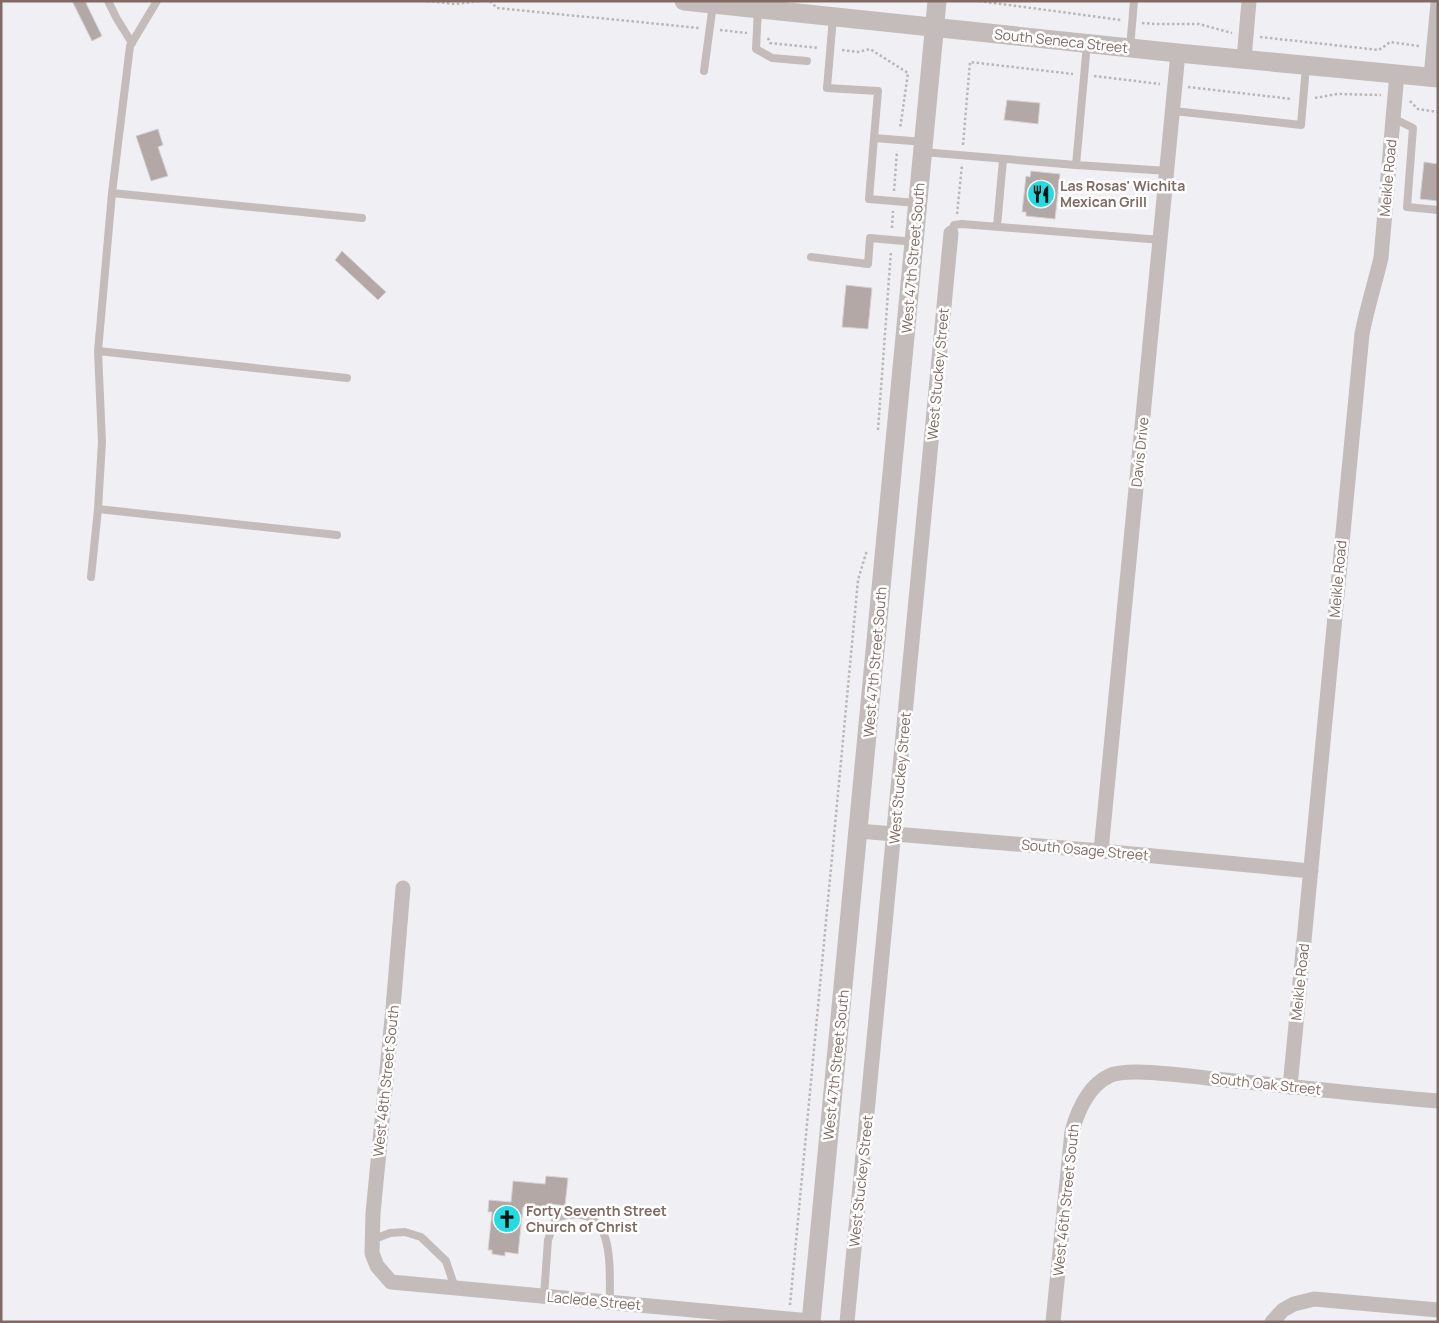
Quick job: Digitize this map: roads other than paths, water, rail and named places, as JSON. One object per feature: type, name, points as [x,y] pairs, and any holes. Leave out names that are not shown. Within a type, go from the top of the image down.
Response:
[{"type":"street","name":"South Seneca Street","points":[[684,1],[762,6],[833,17],[934,28],[1434,77]]},
{"type":"street","name":"West 47th Street South","points":[[811,1322],[937,1]]},
{"type":"street","points":[[1244,59],[1250,1]]},
{"type":"street","points":[[1434,77],[1433,47],[1438,3]]},
{"type":"street","name":"Davis Drive","points":[[1101,851],[1174,111],[1178,53]]},
{"type":"street","name":"Meikle Road","points":[[1290,1086],[1361,339],[1368,304],[1376,283],[1381,258],[1397,74]]},
{"type":"street","name":"West Stuckey Street","points":[[847,1322],[951,233]]},
{"type":"street","name":"South Osage Street","points":[[858,831],[1311,871]]},
{"type":"street","name":"West 48th Street South","points":[[381,1271],[372,1253],[372,1213],[403,888]]},
{"type":"street","name":"South Oak Street","points":[[1098,1085],[1109,1076],[1123,1072],[1138,1072],[1438,1101]]},
{"type":"street","name":"West 46th Street South","points":[[1053,1322],[1072,1131],[1077,1112],[1085,1098],[1098,1085]]},
{"type":"street","name":"Laclede Street","points":[[381,1271],[391,1282],[811,1322]]},
{"type":"street","points":[[1272,1322],[1283,1310],[1294,1304],[1314,1299],[1438,1310]]},
{"type":"lane","points":[[108,1],[132,43]]},
{"type":"lane","points":[[91,577],[102,442],[98,351],[112,192],[130,46],[157,1]]},
{"type":"lane","points":[[1130,48],[1134,1]]},
{"type":"lane","points":[[704,71],[712,4]]},
{"type":"lane","points":[[762,6],[756,49],[772,58],[807,61]]},
{"type":"lane","points":[[833,17],[827,88],[878,91],[869,199],[918,203]]},
{"type":"lane","points":[[1076,165],[1087,43]]},
{"type":"lane","points":[[1174,111],[1301,125],[1306,65]]},
{"type":"lane","points":[[1393,118],[1412,128],[1407,207],[1438,210]]},
{"type":"lane","points":[[874,138],[898,140],[962,156],[1168,171]]},
{"type":"lane","points":[[997,226],[1003,160]]},
{"type":"lane","points":[[112,192],[362,218]]},
{"type":"lane","points":[[951,233],[952,227],[956,224],[1161,240]]},
{"type":"lane","points":[[811,257],[868,264],[870,238],[915,242]]},
{"type":"lane","points":[[98,351],[347,378]]},
{"type":"lane","points":[[98,509],[337,534]]},
{"type":"lane","points":[[544,1296],[548,1240],[556,1218],[567,1214],[589,1217],[601,1225],[608,1245],[610,1302]]},
{"type":"lane","points":[[372,1240],[390,1233],[405,1232],[421,1237],[446,1262],[455,1288]]},
{"type":"place","name":"Las Rosas' Wichita Mexican Grill","points":[[1041,194]]},
{"type":"place","name":"Forty Seventh Street Church of Christ","points":[[507,1219]]}]
